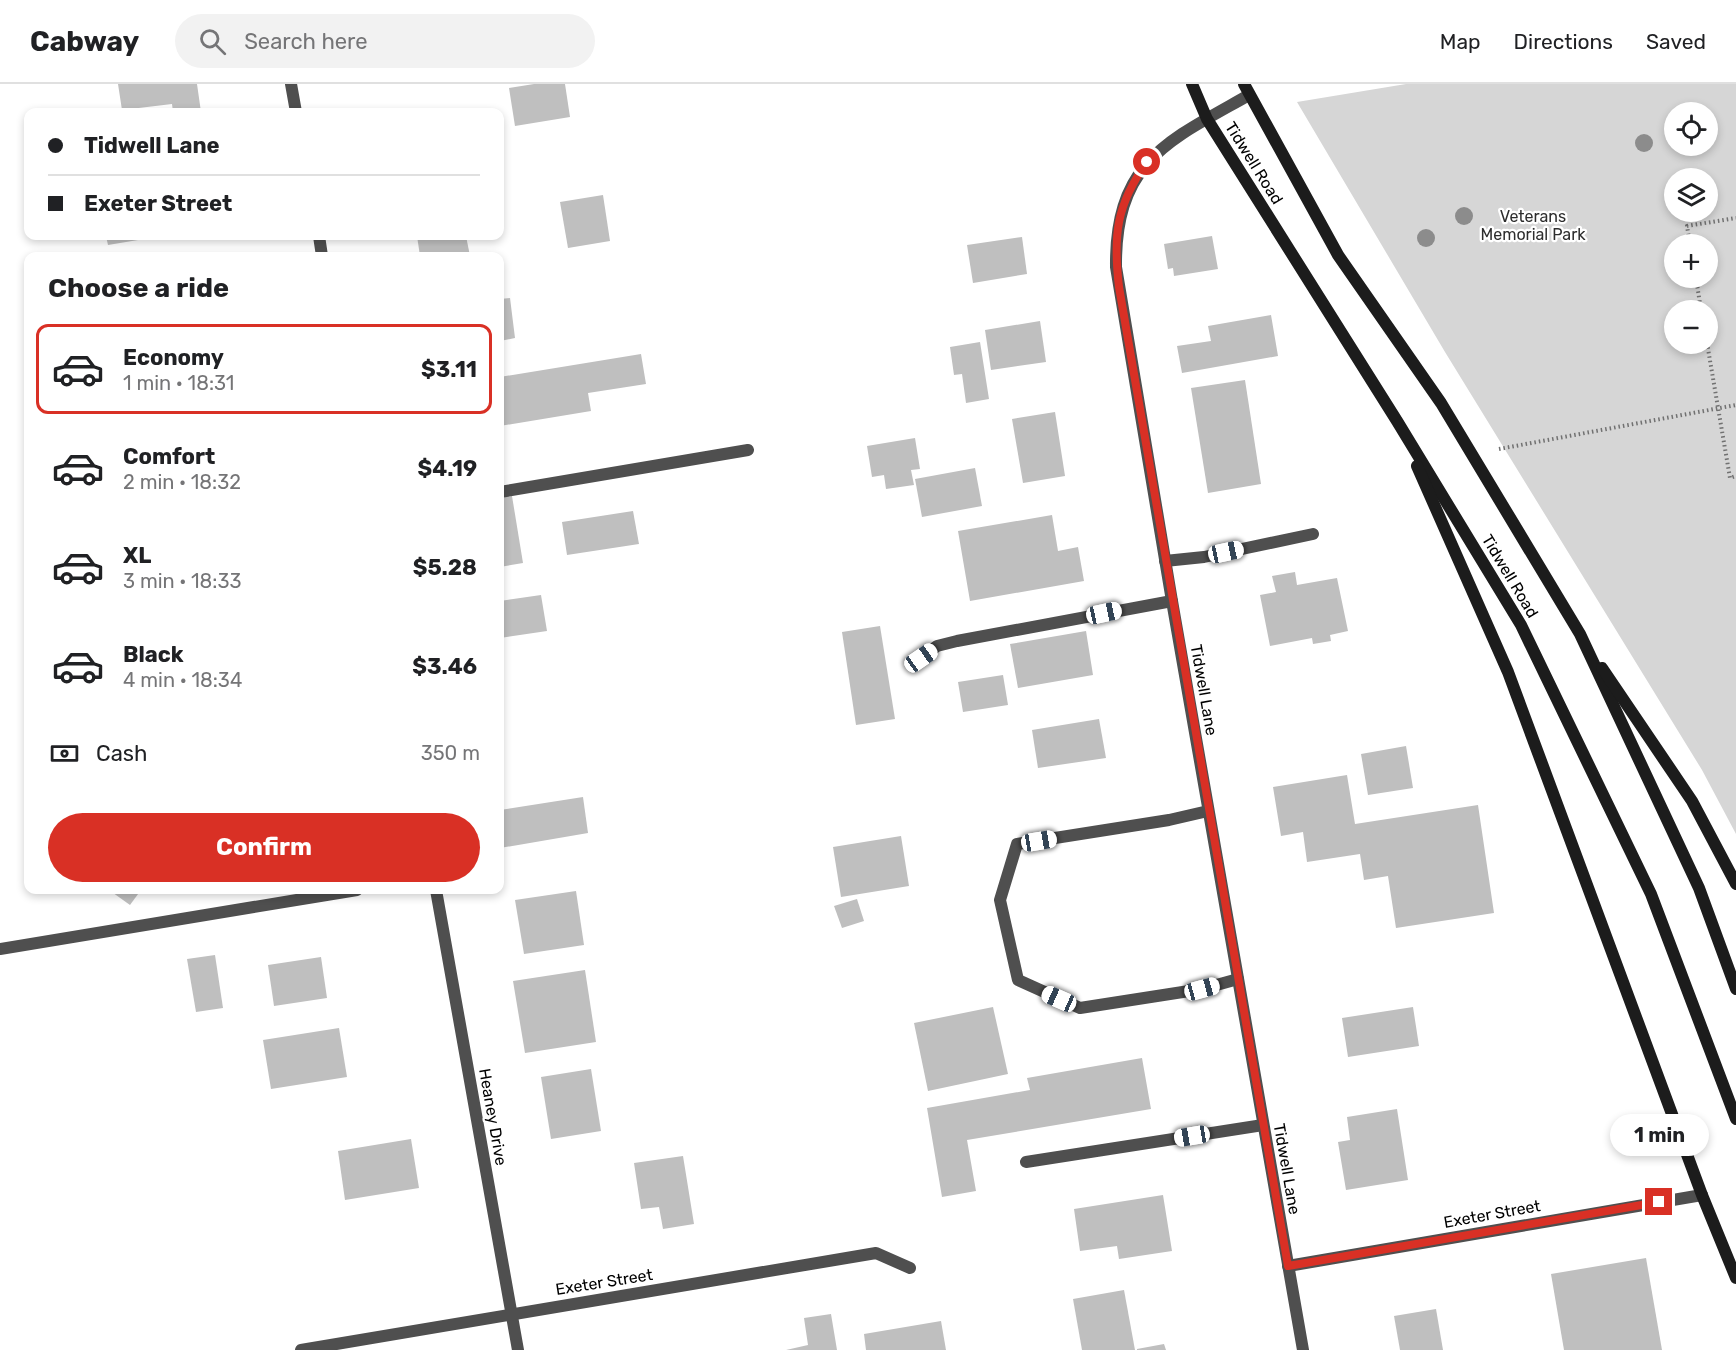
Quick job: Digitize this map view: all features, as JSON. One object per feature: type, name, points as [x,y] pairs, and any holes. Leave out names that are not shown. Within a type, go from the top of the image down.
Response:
[{"type":"main road","name":"Tidwell Road","points":[[1191,84],[1207,118],[1397,421],[1521,625],[1646,883],[1736,1119]]},
{"type":"main road","name":"Tidwell Road","points":[[1246,89],[1338,255],[1441,403],[1580,634],[1698,888],[1736,989]]},
{"type":"main road","points":[[1397,421],[1508,672],[1702,1195],[1736,1278]]},
{"type":"main road","points":[[1580,634],[1692,801],[1736,884]]},
{"type":"street","points":[[291,84],[296,108]]},
{"type":"street","name":"Tidwell Lane","points":[[1246,89],[1164,146],[1147,162],[1128,192],[1118,225],[1116,267],[1208,811],[1303,1350]]},
{"type":"street","points":[[504,491],[748,450]]},
{"type":"street","points":[[1166,561],[1204,557],[1313,534]]},
{"type":"street","points":[[921,658],[937,646],[957,641],[1172,601]]},
{"type":"street","points":[[1208,811],[1169,820],[1017,844],[1000,900],[1018,980],[1080,1008],[1202,989],[1238,980]]},
{"type":"street","points":[[0,949],[333,894]]},
{"type":"street","name":"Heaney Drive","points":[[437,894],[518,1350]]},
{"type":"street","points":[[1026,1162],[1263,1125]]},
{"type":"street","name":"Exeter Street","points":[[1288,1266],[1702,1195]]},
{"type":"street","name":"Exeter Street","points":[[301,1350],[876,1253],[910,1268]]},
{"type":"path","points":[[1688,234],[1687,226],[1736,218]]},
{"type":"path","points":[[1709,354],[1730,478],[1736,477]]},
{"type":"path","points":[[1498,449],[1736,405]]},
{"type":"green space","name":"Veterans Memorial Park","points":[[1406,84],[1736,84],[1736,834],[1702,770],[1445,352],[1297,102]]},
{"type":"building","points":[[118,84],[197,84],[200,108],[172,108],[172,104],[122,108]]},
{"type":"building","points":[[534,84],[565,84],[570,117],[515,126],[509,88]]},
{"type":"building","points":[[603,195],[610,241],[568,248],[560,202]]},
{"type":"building","points":[[1212,236],[1218,269],[1174,276],[1173,268],[1168,269],[1164,244]]},
{"type":"building","points":[[1022,237],[1027,274],[973,283],[967,245]]},
{"type":"building","points":[[107,240],[138,240],[108,245]]},
{"type":"building","points":[[418,240],[467,240],[469,252],[419,252]]},
{"type":"building","points":[[510,298],[515,338],[504,340],[504,299]]},
{"type":"building","points":[[1271,315],[1278,356],[1182,373],[1177,346],[1211,341],[1208,326]]},
{"type":"building","points":[[1040,321],[1046,362],[991,370],[985,330]]},
{"type":"building","points":[[980,342],[989,399],[966,403],[962,374],[954,375],[950,347]]},
{"type":"building","points":[[641,354],[646,384],[588,393],[591,411],[504,425],[504,376]]},
{"type":"building","points":[[1245,380],[1261,484],[1208,493],[1191,388]]},
{"type":"building","points":[[1055,412],[1065,476],[1023,483],[1012,419]]},
{"type":"building","points":[[915,438],[920,469],[911,470],[914,485],[886,489],[884,475],[872,477],[867,446]]},
{"type":"building","points":[[975,468],[982,506],[922,517],[915,479]]},
{"type":"building","points":[[512,496],[523,563],[504,566],[504,497]]},
{"type":"building","points":[[633,511],[639,544],[567,555],[562,522]]},
{"type":"building","points":[[1052,515],[1058,551],[1078,547],[1084,581],[970,601],[958,531]]},
{"type":"building","points":[[1295,572],[1297,585],[1337,578],[1348,631],[1330,635],[1331,641],[1313,644],[1312,638],[1270,646],[1260,595],[1276,592],[1272,576]]},
{"type":"building","points":[[541,595],[547,631],[504,637],[504,600]]},
{"type":"building","points":[[880,626],[895,719],[856,725],[842,632]]},
{"type":"building","points":[[1086,631],[1093,675],[1018,688],[1010,644]]},
{"type":"building","points":[[1003,675],[1008,705],[963,712],[958,682]]},
{"type":"building","points":[[1099,719],[1106,758],[1038,768],[1032,730]]},
{"type":"building","points":[[1406,746],[1413,788],[1368,795],[1361,754]]},
{"type":"building","points":[[1347,775],[1355,824],[1478,805],[1494,913],[1396,928],[1388,876],[1364,880],[1360,854],[1307,862],[1303,832],[1281,836],[1273,787]]},
{"type":"building","points":[[583,797],[588,833],[504,847],[504,809]]},
{"type":"building","points":[[901,836],[909,886],[841,897],[833,847]]},
{"type":"building","points":[[576,891],[584,945],[524,954],[515,900]]},
{"type":"building","points":[[115,894],[138,894],[130,905]]},
{"type":"building","points":[[857,899],[864,921],[842,928],[834,906]]},
{"type":"building","points":[[215,955],[223,1008],[196,1012],[187,959]]},
{"type":"building","points":[[321,957],[327,998],[274,1006],[268,965]]},
{"type":"building","points":[[585,970],[596,1042],[525,1053],[513,981]]},
{"type":"building","points":[[993,1007],[1008,1074],[928,1091],[914,1023]]},
{"type":"building","points":[[1413,1007],[1419,1046],[1348,1057],[1342,1018]]},
{"type":"building","points":[[339,1028],[347,1077],[271,1089],[263,1040]]},
{"type":"building","points":[[1142,1058],[1151,1109],[967,1140],[976,1191],[942,1197],[927,1108],[1030,1090],[1027,1078]]},
{"type":"building","points":[[591,1069],[601,1131],[551,1139],[541,1077]]},
{"type":"building","points":[[1397,1109],[1408,1180],[1346,1190],[1338,1142],[1350,1140],[1347,1117]]},
{"type":"building","points":[[411,1139],[419,1188],[345,1200],[338,1151]]},
{"type":"building","points":[[683,1156],[694,1224],[663,1229],[659,1207],[641,1209],[634,1163]]},
{"type":"building","points":[[1163,1195],[1172,1251],[1119,1259],[1117,1246],[1080,1251],[1074,1209]]},
{"type":"building","points":[[1646,1258],[1662,1350],[1564,1350],[1551,1274]]},
{"type":"building","points":[[1124,1290],[1135,1350],[1082,1350],[1073,1299]]},
{"type":"building","points":[[1436,1309],[1443,1350],[1400,1350],[1394,1316]]},
{"type":"building","points":[[831,1314],[837,1350],[786,1350],[808,1345],[804,1318]]},
{"type":"building","points":[[941,1321],[946,1350],[866,1350],[864,1334]]},
{"type":"building","points":[[1164,1344],[1166,1350],[1137,1350],[1137,1349]]},
{"type":"route","points":[[1147,162],[1133,181],[1123,203],[1118,225],[1116,267],[1288,1266],[1659,1202]]}]
